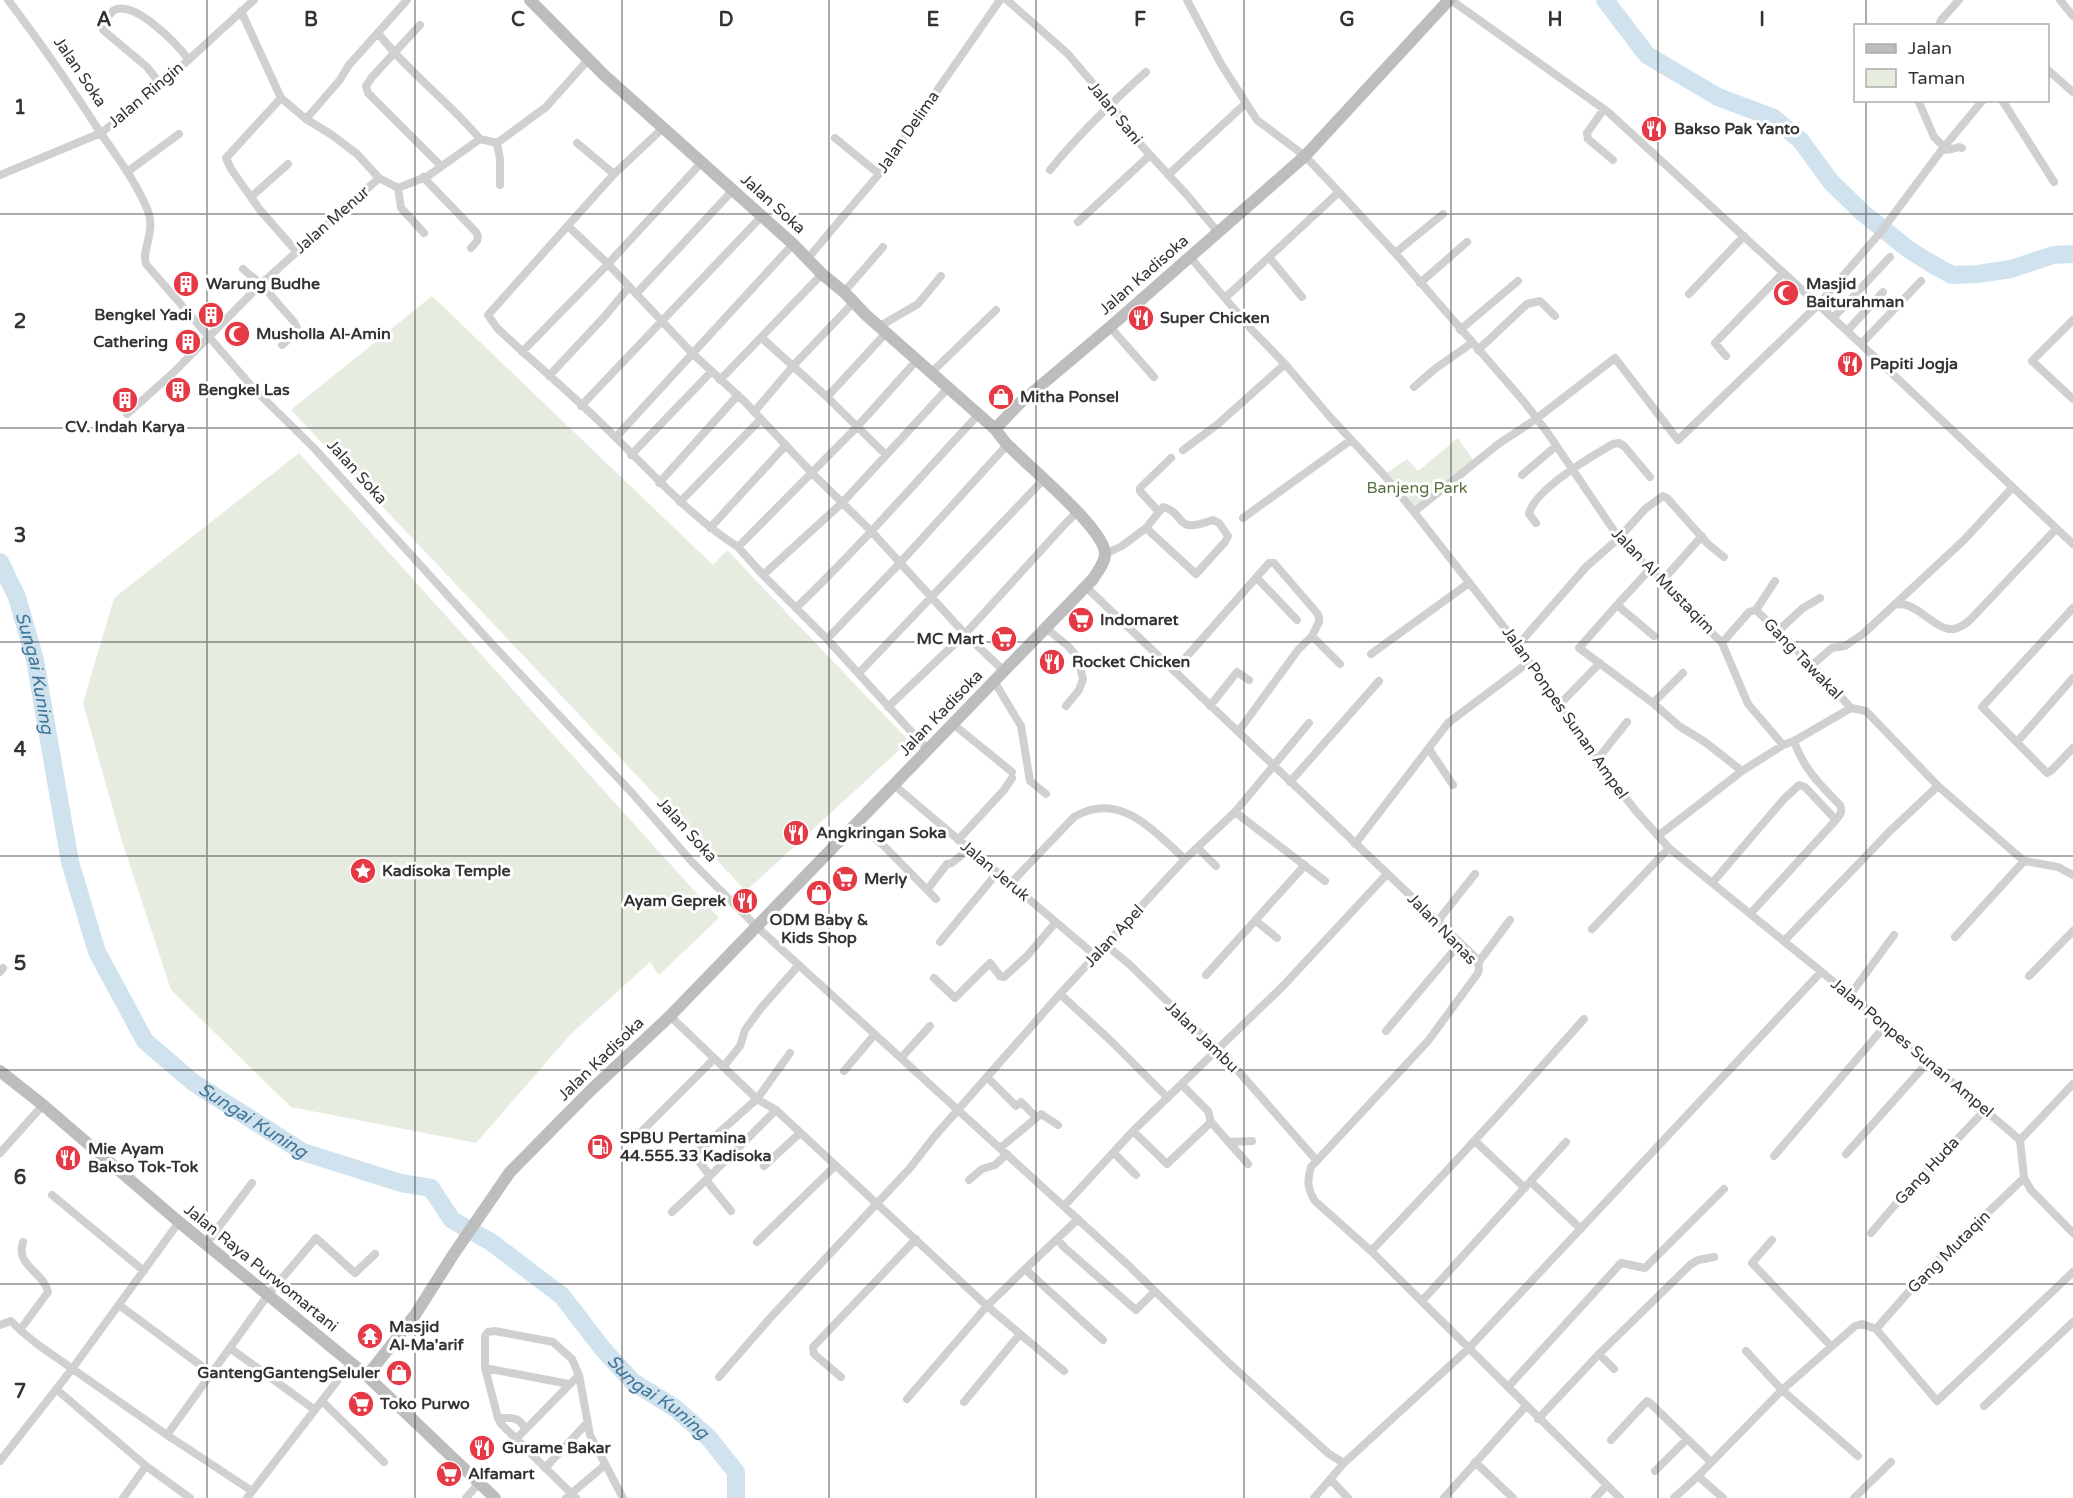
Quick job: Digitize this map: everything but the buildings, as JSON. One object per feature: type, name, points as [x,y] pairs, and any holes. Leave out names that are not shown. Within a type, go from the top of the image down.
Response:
[{"type":"street","name":"Jalan Soka","points":[[8,0],[60,70],[127,172],[151,219],[152,228],[145,258],[146,264],[255,389],[314,448],[491,643],[632,793],[692,862],[756,926],[959,1109],[1329,1454],[1344,1462]]},
{"type":"street","name":"Jalan Ringin","points":[[3,174],[101,133],[161,85],[254,0]]},
{"type":"street","points":[[306,119],[339,81],[349,65],[407,0]]},
{"type":"street","name":"Jalan Soka","points":[[530,0],[588,60],[793,244],[883,330],[995,429]]},
{"type":"street","name":"Jalan Delima","points":[[808,258],[879,174],[1000,0]]},
{"type":"street","name":"Jalan Sani","points":[[1007,0],[1057,43],[1217,231]]},
{"type":"street","name":"Jalan Al Mustaqim","points":[[1187,0],[1245,104],[1257,120],[1305,156],[1395,253],[1525,403],[1619,538],[1722,643],[1748,704],[1783,745]]},
{"type":"street","points":[[1450,0],[1604,109],[1833,318],[2073,544]]},
{"type":"street","name":"Jalan Kadisoka","points":[[995,429],[1020,403],[1305,156],[1450,0]]},
{"type":"street","points":[[1940,24],[1959,0]]},
{"type":"street","points":[[2060,0],[2073,16]]},
{"type":"street","points":[[161,85],[147,67],[103,30],[104,23],[119,4],[129,3],[151,15],[188,59]]},
{"type":"street","points":[[241,11],[281,98],[306,119],[357,154],[379,178],[398,188]]},
{"type":"street","points":[[420,25],[366,87],[368,93],[441,166]]},
{"type":"street","points":[[378,33],[394,54],[459,115],[480,139],[497,143],[546,107],[588,60]]},
{"type":"street","points":[[2049,71],[2073,92]]},
{"type":"street","points":[[1050,170],[1076,138],[1146,72]]},
{"type":"street","points":[[281,98],[226,158],[251,197],[296,251]]},
{"type":"street","points":[[1919,102],[1934,137],[1944,148],[1962,148]]},
{"type":"street","points":[[1414,512],[1497,445],[1536,420],[1616,358],[1678,440],[1818,305],[1879,234],[1981,102]]},
{"type":"street","points":[[2003,102],[2054,182]]},
{"type":"street","points":[[1168,175],[1245,104]]},
{"type":"street","points":[[1604,109],[1587,134],[1588,139],[1613,160]]},
{"type":"street","points":[[663,128],[614,174],[488,315],[497,328],[616,437],[659,483],[710,528],[738,547],[859,673],[928,750]]},
{"type":"street","points":[[127,172],[179,134]]},
{"type":"street","points":[[835,138],[879,174]]},
{"type":"street","points":[[398,188],[428,176],[480,139]]},
{"type":"street","points":[[497,143],[500,159],[500,185]]},
{"type":"street","points":[[577,143],[614,174]]},
{"type":"street","points":[[1078,222],[1150,155]]},
{"type":"street","points":[[522,352],[608,264],[702,162]]},
{"type":"street","points":[[251,197],[288,164]]},
{"type":"street","points":[[423,177],[476,231],[477,241],[471,248]]},
{"type":"street","name":"Jalan Menur","points":[[127,414],[296,251],[379,178]]},
{"type":"street","points":[[398,188],[401,208],[424,233]]},
{"type":"street","points":[[636,294],[733,190]]},
{"type":"street","points":[[1225,298],[1339,192]]},
{"type":"street","points":[[1395,253],[1443,214]]},
{"type":"street","points":[[581,406],[761,217]]},
{"type":"street","points":[[568,226],[608,264],[711,372],[738,395],[872,532],[965,634],[1004,671]]},
{"type":"street","points":[[1689,294],[1744,236]]},
{"type":"street","points":[[1420,283],[1467,242]]},
{"type":"street","points":[[616,437],[793,244]]},
{"type":"street","points":[[844,292],[883,247]]},
{"type":"street","name":"Jalan Ponpes Sunan Ampel","points":[[1190,257],[1414,512],[1518,645],[1596,762],[1669,848],[1851,995],[2020,1140]]},
{"type":"street","points":[[1269,257],[1302,297]]},
{"type":"street","points":[[1833,318],[1890,257]]},
{"type":"street","points":[[243,269],[261,284],[297,328],[296,333],[282,345]]},
{"type":"street","points":[[1726,356],[1715,344],[1783,273]]},
{"type":"street","points":[[720,380],[822,274]]},
{"type":"street","points":[[827,397],[883,330],[918,304],[941,276]]},
{"type":"street","points":[[1460,330],[1518,281]]},
{"type":"street","points":[[1862,345],[1921,281]]},
{"type":"street","points":[[549,376],[629,287]]},
{"type":"street","points":[[1847,331],[1883,291]]},
{"type":"street","points":[[1414,387],[1436,368],[1475,346],[1527,304],[1540,301],[1546,304],[1555,316]]},
{"type":"street","points":[[754,412],[793,366],[854,302]]},
{"type":"street","points":[[932,372],[996,310]]},
{"type":"street","points":[[2073,320],[2032,361],[2073,399]]},
{"type":"street","points":[[1110,327],[1154,377]]},
{"type":"street","points":[[762,338],[886,455]]},
{"type":"street","points":[[738,547],[857,427],[917,360]]},
{"type":"street","points":[[1184,450],[1218,424],[1285,364]]},
{"type":"street","points":[[631,455],[711,372]]},
{"type":"street","points":[[2065,392],[2073,384]]},
{"type":"street","points":[[763,575],[842,503],[948,387]]},
{"type":"street","points":[[659,483],[738,395]]},
{"type":"street","points":[[797,607],[872,532],[979,414]]},
{"type":"street","points":[[680,502],[760,419]]},
{"type":"street","points":[[995,429],[1007,445],[1094,531],[1103,545],[1105,554],[1122,546],[1146,528],[1162,507],[1166,507],[1182,523],[1190,526],[1213,520],[1219,523],[1228,536],[1196,574],[1146,528]]},
{"type":"street","points":[[1243,518],[1351,440]]},
{"type":"street","points":[[1536,523],[1529,514],[1534,502],[1572,468],[1613,444],[1619,443],[1624,446],[1650,477]]},
{"type":"street","points":[[710,528],[786,445]]},
{"type":"street","points":[[827,639],[1007,445]]},
{"type":"street","points":[[1522,475],[1556,446]]},
{"type":"street","points":[[1158,511],[1140,488],[1171,458]]},
{"type":"street","points":[[859,673],[1043,480]]},
{"type":"street","points":[[1812,665],[1832,648],[1845,646],[1863,634],[1972,531],[2012,488]]},
{"type":"street","points":[[1518,645],[1586,567],[1619,538],[1645,509],[1663,496],[1724,557]]},
{"type":"street","points":[[888,707],[965,634],[1077,512]]},
{"type":"street","points":[[1895,604],[1908,605],[1947,630],[1956,630],[1971,619],[2056,530]]},
{"type":"street","points":[[1662,581],[1702,536]]},
{"type":"street","name":"Jalan Kadisoka","points":[[367,1376],[415,1315],[510,1172],[591,1090],[670,1016],[1086,587],[1102,564],[1105,554]]},
{"type":"street","points":[[1174,671],[1270,562],[1274,563],[1320,617],[1312,636],[1298,650],[1238,732]]},
{"type":"street","points":[[1650,569],[1579,648],[1679,726],[1705,742],[1742,771]]},
{"type":"street","points":[[1257,578],[1297,620]]},
{"type":"street","points":[[1722,643],[1749,612],[1756,610],[1775,581]]},
{"type":"street","points":[[1371,654],[1469,583]]},
{"type":"street","name":"Jalan Nanas","points":[[1086,587],[1460,943],[1478,963],[1480,968],[1478,973],[1428,1041],[1311,1167],[1307,1181],[1309,1192],[1315,1201],[1371,1251],[1620,1498]]},
{"type":"street","points":[[1778,631],[1803,608],[1820,598]]},
{"type":"street","points":[[1617,605],[1654,636]]},
{"type":"street","points":[[2073,608],[1982,707],[2047,772],[2052,770],[2073,748]]},
{"type":"street","name":"Gang Tawakal","points":[[1756,610],[1812,665],[1851,708],[1866,711],[1938,786],[2024,861]]},
{"type":"street","points":[[1046,628],[1068,646],[1078,658],[1083,679],[1079,690],[1066,706]]},
{"type":"street","points":[[1312,636],[1340,664]]},
{"type":"street","points":[[1355,844],[1448,723],[1458,713],[1529,662]]},
{"type":"street","points":[[1558,705],[1600,663]]},
{"type":"street","points":[[1210,706],[1237,672],[1249,680]]},
{"type":"street","points":[[1653,704],[1683,673]]},
{"type":"street","points":[[2017,742],[2073,678]]},
{"type":"street","points":[[994,681],[1021,726],[1030,780],[1047,794]]},
{"type":"street","points":[[1290,782],[1379,681]]},
{"type":"street","points":[[1658,836],[1742,771],[1783,745],[1851,708]]},
{"type":"street","points":[[1596,762],[1627,722]]},
{"type":"street","name":"Jalan Apel","points":[[719,1377],[910,1168],[1060,994],[1185,860],[1235,812],[1309,723]]},
{"type":"street","points":[[953,724],[1012,775],[1004,790],[958,840]]},
{"type":"street","points":[[1751,913],[1841,814],[1840,805],[1802,761],[1794,741]]},
{"type":"street","points":[[1429,749],[1453,785]]},
{"type":"street","name":"Jalan Jeruk","points":[[894,785],[1096,956]]},
{"type":"street","points":[[1713,882],[1798,785],[1805,787],[1836,820]]},
{"type":"street","points":[[1784,941],[1891,830],[1938,786]]},
{"type":"street","points":[[1010,884],[1074,817],[1087,810],[1122,811],[1138,818],[1185,860]]},
{"type":"street","points":[[1235,812],[1325,881]]},
{"type":"street","points":[[857,823],[884,846],[936,899]]},
{"type":"street","points":[[1198,848],[1216,866]]},
{"type":"street","points":[[1592,929],[1669,848]]},
{"type":"street","points":[[927,890],[947,864],[952,863],[969,849]]},
{"type":"street","points":[[1955,938],[2024,861],[2058,867],[2073,875]]},
{"type":"street","points":[[1206,975],[1305,865]]},
{"type":"street","points":[[940,942],[997,873]]},
{"type":"street","points":[[1064,1206],[1133,1131],[1283,986],[1387,874]]},
{"type":"street","points":[[1437,922],[1475,874]]},
{"type":"street","points":[[1478,963],[1510,920]]},
{"type":"street","points":[[1256,921],[1277,938]]},
{"type":"street","points":[[934,978],[955,998],[990,963],[1000,976],[1004,977],[1027,956],[1056,922]]},
{"type":"street","points":[[2029,976],[2073,931]]},
{"type":"street","points":[[1851,995],[1894,935]]},
{"type":"street","points":[[1386,1031],[1460,943]]},
{"type":"street","name":"Jalan Jambu","points":[[1106,945],[1219,1049],[1317,1161]]},
{"type":"street","points":[[724,1066],[738,1048],[745,1030],[761,1008],[798,966]]},
{"type":"street","points":[[1314,1498],[1344,1462],[1468,1349],[1821,972]]},
{"type":"street","points":[[1060,994],[1168,1098]]},
{"type":"street","points":[[670,1016],[757,1099],[776,1110],[987,1306],[1064,1371]]},
{"type":"street","points":[[1371,1251],[1476,1142],[1503,1108],[1584,1020]]},
{"type":"street","points":[[901,1058],[930,1026]]},
{"type":"street","points":[[1774,1156],[1885,1026]]},
{"type":"street","points":[[844,1071],[875,1034]]},
{"type":"street","points":[[731,1211],[695,1156],[757,1099],[790,1053]]},
{"type":"street","points":[[641,1132],[714,1059]]},
{"type":"street","points":[[1846,1154],[1929,1062]]},
{"type":"street","name":"Jalan Raya Purwomartani","points":[[0,1071],[367,1376],[495,1498]]},
{"type":"street","points":[[987,1077],[1016,1106],[1022,1102],[1036,1117]]},
{"type":"street","points":[[2073,1084],[2020,1140],[2024,1178],[2031,1190],[2073,1233]]},
{"type":"street","points":[[1182,1085],[1208,1112],[1211,1122],[1248,1164]]},
{"type":"street","points":[[0,1153],[43,1105]]},
{"type":"street","points":[[672,1212],[776,1110]]},
{"type":"street","name":"Gang Huda","points":[[1871,1233],[1985,1110]]},
{"type":"street","points":[[969,1180],[982,1169],[995,1165],[1004,1151],[1036,1117],[1041,1114],[1058,1125]]},
{"type":"street","points":[[1133,1131],[1167,1164],[1211,1122]]},
{"type":"street","points":[[764,1166],[800,1133]]},
{"type":"street","points":[[1230,1142],[1252,1141]]},
{"type":"street","points":[[1476,1142],[1581,1229]]},
{"type":"street","points":[[1422,1301],[1566,1142]]},
{"type":"street","points":[[1113,1153],[1137,1175]]},
{"type":"street","points":[[757,1242],[835,1166]]},
{"type":"street","name":"Gang Mutaqin","points":[[1876,1329],[1927,1271],[2024,1178]]},
{"type":"street","points":[[206,1244],[252,1183]]},
{"type":"street","points":[[1508,1386],[1621,1263],[1645,1268],[1724,1189]]},
{"type":"street","points":[[52,1196],[144,1271]]},
{"type":"street","points":[[907,1399],[987,1306],[1078,1219]]},
{"type":"street","points":[[0,1461],[72,1369],[179,1222]]},
{"type":"street","points":[[167,1435],[268,1295],[316,1238],[355,1273],[375,1254]]},
{"type":"street","points":[[841,1377],[814,1354],[813,1347],[916,1239]]},
{"type":"street","points":[[1057,1239],[1136,1310],[1155,1291]]},
{"type":"street","points":[[1772,1240],[1752,1263],[1831,1346]]},
{"type":"street","points":[[20,1330],[48,1292],[46,1286],[23,1259],[20,1251],[23,1242]]},
{"type":"street","points":[[1538,1419],[1599,1354],[1690,1265],[1698,1260],[1714,1257]]},
{"type":"street","points":[[1025,1269],[1103,1340]]},
{"type":"street","points":[[1674,1498],[1782,1390],[1855,1326],[1862,1324],[1876,1329],[1937,1401],[2073,1272]]},
{"type":"street","points":[[119,1305],[211,1373]]},
{"type":"street","points":[[0,1325],[11,1321],[72,1369],[250,1495],[351,1363]]},
{"type":"street","points":[[1984,1406],[2073,1322]]},
{"type":"street","points":[[605,1465],[571,1496],[498,1419],[485,1368],[485,1336],[488,1332],[495,1331],[556,1343],[572,1359],[579,1375],[590,1435],[623,1498]]},
{"type":"street","points":[[964,1402],[1020,1334]]},
{"type":"street","points":[[230,1348],[315,1410]]},
{"type":"street","points":[[1746,1351],[1782,1390],[1858,1456]]},
{"type":"street","points":[[1599,1354],[1614,1369]]},
{"type":"street","points":[[485,1368],[569,1384]]},
{"type":"street","points":[[516,1439],[579,1375]]},
{"type":"street","points":[[56,1389],[146,1466],[190,1498]]},
{"type":"street","points":[[321,1401],[384,1462]]},
{"type":"street","points":[[1611,1440],[1647,1401],[1710,1461]]},
{"type":"street","points":[[1444,1498],[1526,1406]]},
{"type":"street","points":[[498,1419],[515,1417],[525,1429]]},
{"type":"street","points":[[545,1468],[587,1423]]},
{"type":"street","points":[[1655,1470],[1687,1439]]},
{"type":"street","points":[[1475,1462],[1513,1498]]},
{"type":"street","points":[[1854,1498],[1891,1462]]},
{"type":"street","points":[[123,1498],[146,1466]]},
{"type":"street","points":[[1698,1476],[1723,1498]]},
{"type":"street","points":[[1331,1480],[1348,1498]]},
{"type":"street","points":[[466,1498],[479,1483]]},
{"type":"street","points":[[1595,1498],[1606,1486]]},
{"type":"green space","points":[[432,296],[713,565],[727,550],[909,741],[746,891],[291,410]]},
{"type":"green space","name":"Banjeng Park","points":[[1458,438],[1475,463],[1414,512],[1384,475],[1407,459],[1418,471]]},
{"type":"green space","points":[[299,453],[719,918],[659,975],[650,962],[571,1034],[476,1143],[291,1107],[171,990],[121,838],[83,703],[114,598]]},
{"type":"waterway","points":[[1605,0],[1647,55],[1718,97],[1774,118],[1801,141],[1831,182],[1863,213],[1908,249],[1952,275],[2011,269],[2053,255],[2073,254]]},
{"type":"waterway","name":"Sungai Kuning","points":[[0,562],[17,597],[35,660],[70,862],[97,952],[145,1041],[194,1083],[303,1152],[401,1183],[431,1188],[452,1220],[491,1242],[562,1296],[602,1348],[633,1382],[675,1408],[708,1437],[736,1472],[736,1498]]},
{"type":"place","name":"Bakso Pak Yanto","points":[[1654,129]]},
{"type":"place","name":"Warung Budhe","points":[[186,284]]},
{"type":"place","name":"Masjid Baiturahman","points":[[1786,293]]},
{"type":"place","name":"Bengkel Yadi","points":[[211,315]]},
{"type":"place","name":"Super Chicken","points":[[1141,318]]},
{"type":"place","name":"Musholla Al-Amin","points":[[237,334]]},
{"type":"place","name":"Cathering","points":[[188,342]]},
{"type":"place","name":"Papiti Jogja","points":[[1850,364]]},
{"type":"place","name":"Bengkel Las","points":[[178,390]]},
{"type":"place","name":"Mitha Ponsel","points":[[1001,397]]},
{"type":"place","name":"CV. Indah Karya","points":[[125,400]]},
{"type":"place","name":"Indomaret","points":[[1081,620]]},
{"type":"place","name":"MC Mart","points":[[1004,639]]},
{"type":"place","name":"Rocket Chicken","points":[[1052,662]]},
{"type":"place","name":"Angkringan Soka","points":[[796,833]]},
{"type":"place","name":"Kadisoka Temple","points":[[363,871]]},
{"type":"place","name":"Merly","points":[[845,879]]},
{"type":"place","name":"ODM Baby & Kids Shop","points":[[819,893]]},
{"type":"place","name":"Ayam Geprek","points":[[745,901]]},
{"type":"place","name":"SPBU Pertamina 44.555.33 Kadisoka","points":[[600,1147]]},
{"type":"place","name":"Mie Ayam Bakso Tok-Tok","points":[[68,1158]]},
{"type":"place","name":"Masjid Al-Ma'arif","points":[[370,1336]]},
{"type":"place","name":"GantengGantengSeluler","points":[[399,1373]]},
{"type":"place","name":"Toko Purwo","points":[[361,1404]]},
{"type":"place","name":"Gurame Bakar","points":[[482,1448]]},
{"type":"place","name":"Alfamart","points":[[449,1474]]}]
